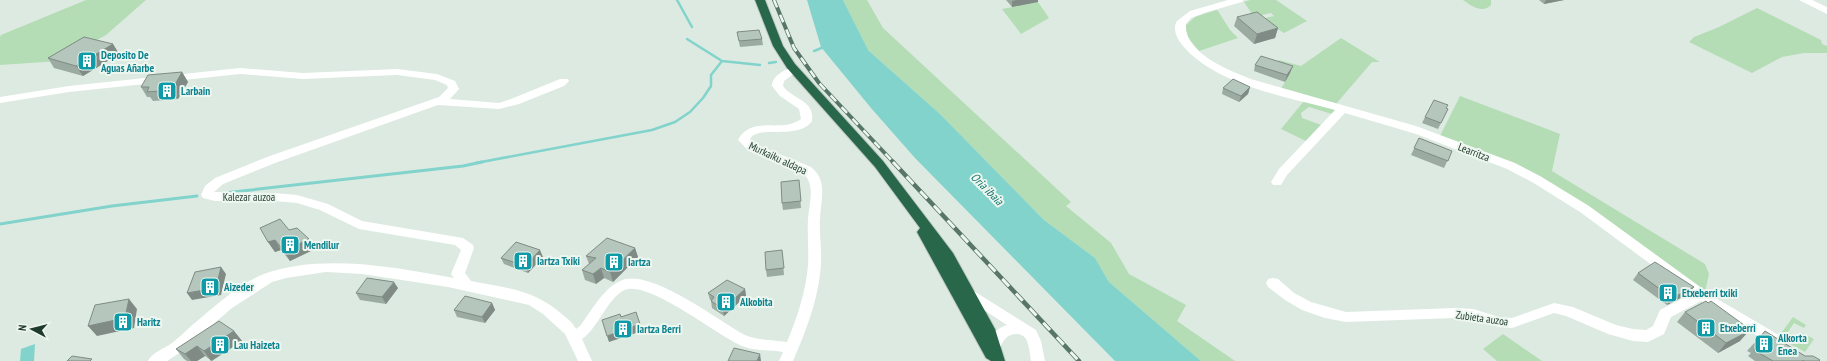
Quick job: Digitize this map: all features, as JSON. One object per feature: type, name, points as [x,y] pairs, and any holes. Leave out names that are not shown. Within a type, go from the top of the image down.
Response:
[{"type":"highway","points":[[760,0],[778,46],[794,70],[872,156],[939,243],[978,321],[988,329],[985,340],[990,347]]},
{"type":"highway","points":[[964,295],[997,361]]},
{"type":"street","name":"Learritza","points":[[1239,0],[1192,14],[1184,18],[1178,29],[1181,36],[1196,53],[1207,63],[1221,72],[1251,83],[1406,126],[1510,166],[1546,185],[1587,212],[1701,295],[1784,346]]},
{"type":"street","points":[[1804,0],[1827,11]]},
{"type":"street","name":"Murkaiku aldapa","points":[[786,361],[810,297],[814,270],[816,180],[813,174],[806,170],[753,148],[744,140],[747,134],[757,130],[793,128],[801,126],[806,121],[806,113],[801,104],[783,93],[778,85],[778,81],[782,75],[794,70]]},
{"type":"street","name":"Kalezar auzoa","points":[[0,100],[76,88],[240,71],[303,76],[363,72],[417,73],[437,77],[451,82],[454,89],[442,99],[359,130],[271,160],[219,181],[209,189],[207,195],[215,198],[266,196],[296,199],[324,206],[359,225],[458,241],[468,248],[458,274],[464,280],[466,286]]},
{"type":"street","name":"Kalezar auzoa","points":[[437,101],[499,106],[515,102],[564,81]]},
{"type":"street","points":[[1277,182],[1283,172],[1343,109]]},
{"type":"street","points":[[155,361],[176,348],[244,292],[268,278],[286,273],[326,267],[355,268],[466,286],[519,296],[534,301],[561,320],[570,330],[585,361]]},
{"type":"street","points":[[574,337],[585,330],[611,292],[625,284],[641,284],[664,293],[744,341],[792,348]]},
{"type":"street","name":"Zubieta auzoa","points":[[1273,284],[1288,297],[1307,307],[1329,314],[1346,317],[1454,313],[1473,314],[1499,322],[1512,323],[1554,308],[1568,311],[1613,330],[1633,335],[1648,336],[1659,330],[1665,314],[1701,295]]},
{"type":"street","points":[[964,295],[1031,334],[1038,361]]},
{"type":"street","points":[[988,329],[992,324],[998,322],[1021,327]]},
{"type":"street","points":[[990,347],[998,335],[1004,331],[1021,327]]},
{"type":"street","points":[[988,329],[1004,331]]},
{"type":"green space","points":[[86,0],[146,0],[106,35],[60,61],[0,65],[1,35]]},
{"type":"green space","points":[[843,0],[867,0],[883,28],[1071,202],[1066,206],[1111,243],[1129,274],[1186,305],[1177,321],[1235,361],[1201,361],[1109,282],[1095,258],[1044,220],[940,114],[867,49]]},
{"type":"green space","points":[[1250,0],[1276,0],[1307,21],[1284,33],[1261,19],[1274,16],[1271,13],[1254,17],[1244,2]]},
{"type":"green space","points":[[1463,0],[1491,0],[1491,5],[1488,8],[1481,9],[1473,7]]},
{"type":"green space","points":[[1038,2],[1049,18],[1021,34],[1002,9]]},
{"type":"green space","points":[[1757,8],[1821,40],[1822,44],[1827,46],[1827,53],[1804,53],[1782,57],[1752,73],[1689,42],[1694,37],[1719,27]]},
{"type":"green space","points":[[1216,10],[1230,30],[1238,38],[1199,51],[1187,36],[1185,26],[1195,17]]},
{"type":"green space","points":[[1341,38],[1380,62],[1372,62],[1336,104],[1281,89],[1290,73],[1275,67],[1279,60],[1301,66]]},
{"type":"green space","points":[[1460,96],[1560,134],[1552,171],[1705,264],[1709,274],[1705,292],[1564,194],[1440,136]]},
{"type":"green space","points":[[1304,101],[1335,109],[1335,112],[1332,114],[1309,107],[1301,113],[1302,118],[1324,126],[1308,142],[1281,129]]},
{"type":"green space","points":[[1793,317],[1806,325],[1804,328],[1794,323],[1788,332],[1798,337],[1801,332],[1814,339],[1805,352],[1743,319],[1779,336]]},
{"type":"green space","points":[[1503,334],[1542,361],[1497,361],[1483,349]]},
{"type":"water","name":"Oria ibaia","points":[[807,0],[843,0],[868,50],[940,114],[1044,220],[1095,258],[1109,282],[1201,361],[1115,361],[915,158],[871,108],[821,47]]},
{"type":"water","points":[[35,344],[34,361],[20,361],[21,349]]},
{"type":"building","points":[[1257,12],[1278,28],[1257,34],[1237,17]]},
{"type":"building","points":[[759,30],[762,39],[739,41],[737,32]]},
{"type":"building","points":[[84,37],[113,44],[76,66],[48,58]]},
{"type":"building","points":[[1261,56],[1293,66],[1287,75],[1255,65]]},
{"type":"building","points":[[182,72],[172,90],[147,92],[149,87],[141,87],[148,75]]},
{"type":"building","points":[[1233,79],[1250,87],[1241,96],[1223,88]]},
{"type":"building","points":[[1434,100],[1448,105],[1446,108],[1448,109],[1441,123],[1425,117]]},
{"type":"building","points":[[1419,138],[1452,151],[1448,161],[1414,148]]},
{"type":"building","points":[[799,180],[801,201],[782,203],[781,182]]},
{"type":"building","points":[[280,219],[289,230],[297,228],[309,239],[284,251],[275,240],[268,242],[260,228]]},
{"type":"building","points":[[607,238],[635,248],[610,272],[601,268],[593,274],[582,270],[596,258],[586,256]]},
{"type":"building","points":[[516,242],[540,250],[525,266],[501,258]]},
{"type":"building","points":[[782,250],[784,268],[766,270],[765,252]]},
{"type":"building","points":[[1655,262],[1694,287],[1672,298],[1638,273]]},
{"type":"building","points":[[221,267],[216,288],[187,293],[195,272]]},
{"type":"building","points":[[367,278],[394,282],[382,297],[356,293]]},
{"type":"building","points":[[727,280],[745,289],[723,309],[711,301],[714,297],[708,293]]},
{"type":"building","points":[[465,296],[492,303],[482,317],[454,310]]},
{"type":"building","points":[[129,299],[125,318],[88,326],[95,305]]},
{"type":"building","points":[[1706,301],[1708,303],[1711,301],[1744,325],[1742,326],[1749,331],[1726,343],[1685,312]]},
{"type":"building","points":[[636,312],[640,324],[607,336],[602,320],[620,314],[621,317]]},
{"type":"building","points":[[219,321],[234,331],[204,351],[197,346],[185,354],[176,349]]},
{"type":"building","name":"Alkorta Enea","points":[[1765,331],[1805,356],[1813,356],[1820,360],[1773,361],[1754,350],[1757,346],[1754,345]]},
{"type":"building","points":[[734,348],[760,354],[757,361],[728,361]]},
{"type":"building","points":[[72,356],[92,359],[90,361],[67,361]]},
{"type":"waterway","points":[[677,0],[692,27]]},
{"type":"waterway","points":[[687,39],[722,61]]},
{"type":"waterway","points":[[814,51],[824,47]]},
{"type":"waterway","points":[[476,163],[652,130],[675,122],[690,112],[703,98],[711,86],[711,75],[722,61]]},
{"type":"waterway","points":[[722,61],[760,65]]},
{"type":"waterway","points":[[769,63],[776,62]]},
{"type":"waterway","points":[[224,193],[463,166],[482,162]]},
{"type":"waterway","points":[[0,224],[112,206],[197,196]]},
{"type":"railway","points":[[774,0],[794,48],[819,83],[894,163]]},
{"type":"railway","points":[[893,162],[1079,361]]},
{"type":"place","name":"Deposito De Aguas Añarbe","points":[[87,61]]},
{"type":"place","name":"Larbain","points":[[167,91]]},
{"type":"place","name":"Mendilur","points":[[290,245]]},
{"type":"place","name":"Iartza Txiki","points":[[523,261]]},
{"type":"place","name":"Iartza","points":[[614,262]]},
{"type":"place","name":"Aizeder","points":[[210,287]]},
{"type":"place","name":"Etxeberri txiki","points":[[1668,293]]},
{"type":"place","name":"Alkobita","points":[[726,302]]},
{"type":"place","name":"Haritz","points":[[123,322]]},
{"type":"place","name":"Etxeberri","points":[[1706,328]]},
{"type":"place","name":"Iartza Berri","points":[[623,329]]},
{"type":"place","name":"Alkorta Enea","points":[[1764,344]]},
{"type":"place","name":"Lau Haizeta","points":[[220,345]]}]
